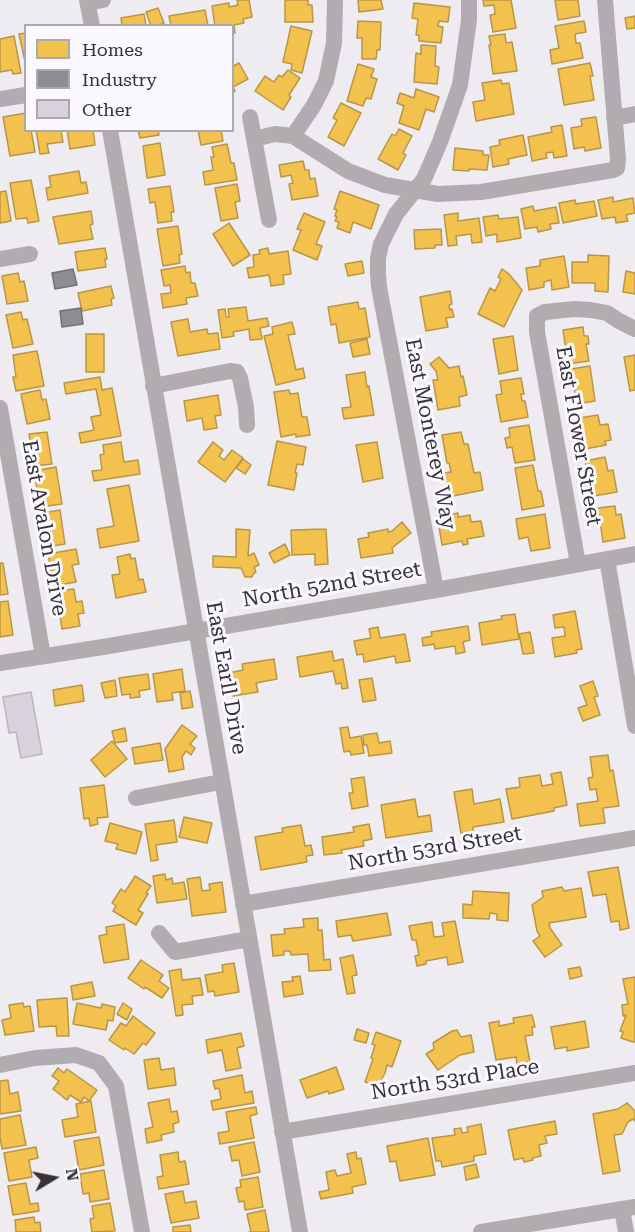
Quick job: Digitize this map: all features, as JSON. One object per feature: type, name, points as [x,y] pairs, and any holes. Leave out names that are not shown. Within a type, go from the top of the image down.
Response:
[{"type":"street","points":[[293,136],[314,105],[326,81],[334,43],[335,0]]},
{"type":"street","points":[[415,190],[424,179],[440,142],[460,85],[469,20],[469,0]]},
{"type":"street","points":[[254,138],[275,134],[293,136],[348,171],[385,184],[438,194],[481,192],[613,171],[617,168],[618,159],[605,0]]},
{"type":"street","points":[[92,24],[93,1]]},
{"type":"street","points":[[0,99],[24,95]]},
{"type":"street","points":[[614,118],[635,114]]},
{"type":"street","points":[[249,117],[269,220]]},
{"type":"street","name":"East Earll Drive","points":[[110,132],[300,1232]]},
{"type":"street","name":"East Monterey Way","points":[[415,190],[396,214],[381,244],[378,273],[436,590]]},
{"type":"street","points":[[0,259],[30,254]]},
{"type":"street","name":"East Flower Street","points":[[578,564],[539,344],[537,316],[545,312],[591,310],[607,313],[635,329]]},
{"type":"street","points":[[153,386],[230,371],[237,372],[246,407],[247,425]]},
{"type":"street","name":"East Avalon Drive","points":[[0,408],[43,656]]},
{"type":"street","name":"North 52nd Street","points":[[0,663],[436,590],[635,554]]},
{"type":"street","points":[[607,559],[635,726]]},
{"type":"street","points":[[136,798],[221,782]]},
{"type":"street","name":"North 53rd Street","points":[[243,904],[635,838]]},
{"type":"street","points":[[159,933],[175,952],[249,939]]},
{"type":"street","points":[[0,1065],[76,1054],[99,1063],[116,1086],[142,1232]]},
{"type":"street","name":"North 53rd Place","points":[[282,1132],[635,1074]]},
{"type":"street","points":[[481,1232],[628,1208],[626,1232]]},
{"type":"building: Homes","points":[[237,0],[249,0],[252,17],[243,19],[244,23],[234,25],[215,24],[212,6],[229,3],[229,7],[238,5]]},
{"type":"building: Homes","points":[[285,0],[308,0],[308,5],[312,5],[313,22],[285,22]]},
{"type":"building: Homes","points":[[358,0],[381,0],[383,9],[359,12]]},
{"type":"building: Homes","points":[[483,0],[511,0],[516,28],[493,32],[490,15],[495,14],[494,5],[484,6]]},
{"type":"building: Homes","points":[[555,0],[578,0],[580,16],[558,20]]},
{"type":"building: Homes","points":[[414,3],[450,7],[448,22],[439,21],[438,26],[443,27],[441,43],[419,41],[419,35],[416,35],[418,19],[412,18]]},
{"type":"building: Homes","points":[[158,8],[164,23],[150,24],[146,12]]},
{"type":"building: Homes","points":[[205,10],[208,24],[171,24],[169,16]]},
{"type":"building: Homes","points":[[144,14],[146,24],[122,24],[121,18]]},
{"type":"building: Homes","points":[[635,16],[635,28],[627,29],[625,18]]},
{"type":"building: Homes","points":[[358,21],[381,22],[380,50],[377,50],[376,59],[362,59],[362,38],[357,38]]},
{"type":"building: Homes","points":[[584,21],[586,32],[575,34],[576,43],[580,43],[583,58],[552,64],[550,50],[559,48],[555,26]]},
{"type":"building: Homes","points":[[291,26],[312,31],[302,73],[291,70],[292,64],[283,62]]},
{"type":"building: Homes","points":[[24,33],[24,57],[19,34]]},
{"type":"building: Homes","points":[[505,34],[506,43],[512,42],[517,71],[493,74],[489,36]]},
{"type":"building: Homes","points":[[14,36],[21,73],[13,74],[12,70],[0,72],[0,39]]},
{"type":"building: Homes","points":[[421,45],[436,46],[435,66],[439,67],[437,84],[414,82],[416,53],[421,54]]},
{"type":"building: Homes","points":[[239,63],[248,79],[234,86],[234,66]]},
{"type":"building: Homes","points":[[590,63],[594,100],[564,105],[558,69]]},
{"type":"building: Homes","points":[[358,64],[374,69],[371,77],[377,79],[371,99],[366,98],[363,106],[347,101]]},
{"type":"building: Homes","points":[[288,70],[300,78],[283,110],[255,91],[265,76],[274,82],[279,75],[282,77]]},
{"type":"building: Homes","points":[[501,80],[502,84],[509,83],[514,114],[476,121],[473,102],[485,100],[482,83]]},
{"type":"building: Homes","points":[[416,89],[439,97],[434,112],[426,109],[419,130],[399,123],[404,106],[397,103],[400,93],[414,98]]},
{"type":"building: Homes","points":[[341,103],[361,113],[344,146],[328,137],[337,120],[333,118]]},
{"type":"building: Homes","points":[[24,113],[24,132],[31,132],[35,152],[10,156],[3,117]]},
{"type":"building: Homes","points":[[596,117],[601,148],[585,151],[584,147],[574,149],[571,128],[582,126],[581,119]]},
{"type":"building: Homes","points":[[562,125],[567,156],[554,158],[553,152],[546,153],[547,158],[532,161],[528,137],[552,132],[551,127]]},
{"type":"building: Homes","points":[[399,129],[412,136],[403,153],[406,155],[398,170],[378,159],[392,134],[395,136]]},
{"type":"building: Homes","points":[[36,132],[61,132],[63,142],[47,144],[49,153],[40,154]]},
{"type":"building: Homes","points":[[67,132],[93,132],[95,145],[70,149]]},
{"type":"building: Homes","points":[[138,132],[158,132],[159,135],[140,138]]},
{"type":"building: Homes","points":[[198,132],[221,132],[223,141],[201,145]]},
{"type":"building: Homes","points":[[523,135],[527,155],[508,159],[509,164],[493,167],[490,147],[500,145],[499,140]]},
{"type":"building: Homes","points":[[160,143],[165,175],[147,178],[143,146]]},
{"type":"building: Homes","points":[[227,144],[237,180],[205,185],[203,172],[213,170],[212,147]]},
{"type":"building: Homes","points":[[455,148],[483,151],[483,155],[489,155],[487,170],[453,170]]},
{"type":"building: Homes","points":[[303,161],[305,170],[309,170],[310,179],[315,178],[318,196],[292,200],[289,184],[293,183],[291,175],[281,177],[279,165]]},
{"type":"building: Homes","points":[[79,171],[81,183],[86,182],[88,193],[48,200],[46,188],[51,187],[49,176]]},
{"type":"building: Homes","points":[[31,180],[39,221],[28,223],[27,218],[16,219],[10,183]]},
{"type":"building: Homes","points":[[237,184],[240,201],[235,202],[238,218],[221,221],[215,188]]},
{"type":"building: Homes","points":[[170,186],[174,212],[171,212],[172,221],[158,223],[155,202],[150,203],[148,189]]},
{"type":"building: Homes","points":[[6,191],[11,221],[0,223],[0,192]]},
{"type":"building: Homes","points":[[340,191],[379,205],[371,229],[353,222],[350,233],[337,228],[339,222],[335,221],[337,210],[334,209]]},
{"type":"building: Homes","points":[[613,197],[613,202],[633,198],[635,213],[626,215],[628,221],[616,223],[615,217],[602,219],[598,200]]},
{"type":"building: Homes","points":[[575,200],[576,204],[594,201],[597,216],[563,223],[559,203]]},
{"type":"building: Homes","points":[[533,206],[534,211],[556,207],[559,223],[550,224],[551,229],[538,232],[537,227],[525,229],[521,209]]},
{"type":"building: Homes","points":[[91,211],[93,224],[90,225],[93,239],[59,244],[53,217]]},
{"type":"building: Homes","points":[[304,213],[325,222],[316,244],[322,246],[317,260],[293,250],[301,230],[297,229]]},
{"type":"building: Homes","points":[[458,213],[458,221],[479,218],[482,242],[472,243],[471,234],[456,236],[457,245],[448,246],[444,215]]},
{"type":"building: Homes","points":[[498,215],[499,219],[518,217],[521,238],[497,242],[497,234],[486,236],[483,217]]},
{"type":"building: Homes","points":[[229,223],[250,255],[233,266],[213,234]]},
{"type":"building: Homes","points":[[178,226],[182,254],[179,255],[180,263],[163,266],[157,229]]},
{"type":"building: Homes","points":[[441,229],[442,245],[435,245],[435,248],[415,249],[414,230]]},
{"type":"building: Homes","points":[[105,248],[106,267],[78,271],[75,252]]},
{"type":"building: Homes","points":[[268,248],[269,254],[288,251],[291,274],[283,275],[284,284],[271,286],[269,275],[249,278],[247,268],[254,267],[253,255],[260,254],[259,250]]},
{"type":"building: Homes","points":[[588,255],[609,256],[608,292],[595,291],[595,283],[572,283],[572,262],[588,262]]},
{"type":"building: Homes","points":[[564,256],[569,287],[552,290],[551,280],[544,282],[544,287],[529,290],[526,268],[540,266],[540,260]]},
{"type":"building: Homes","points":[[362,261],[364,273],[348,276],[345,264]]},
{"type":"building: Homes","points":[[185,266],[186,273],[190,272],[191,283],[195,283],[198,296],[186,298],[187,304],[163,308],[161,294],[171,293],[170,285],[164,286],[161,270]]},
{"type":"building: Homes","points":[[502,269],[522,290],[504,327],[478,314],[490,288],[495,291],[501,279],[498,277]]},
{"type":"building: Homes","points":[[626,271],[635,273],[635,294],[623,292]]},
{"type":"building: Homes","points":[[18,273],[20,282],[24,281],[28,301],[7,304],[2,276]]},
{"type":"building: Homes","points":[[111,286],[114,298],[111,299],[112,305],[82,311],[78,293]]},
{"type":"building: Homes","points":[[450,291],[452,304],[449,305],[454,317],[446,318],[448,327],[426,331],[420,297]]},
{"type":"building: Homes","points":[[358,302],[359,309],[365,308],[370,337],[339,343],[336,324],[331,325],[328,307]]},
{"type":"building: Homes","points":[[246,307],[248,321],[267,318],[269,326],[260,328],[262,339],[250,340],[249,329],[233,332],[234,336],[222,338],[218,310],[225,309],[226,317],[229,317],[228,309]]},
{"type":"building: Homes","points":[[21,312],[23,320],[27,319],[33,344],[13,348],[6,315]]},
{"type":"building: Homes","points":[[188,319],[190,332],[207,329],[208,334],[218,333],[220,349],[178,356],[171,322]]},
{"type":"building: Homes","points":[[292,322],[295,334],[288,335],[296,370],[303,368],[305,378],[276,385],[264,336],[273,334],[272,327]]},
{"type":"building: Homes","points":[[583,327],[584,336],[588,336],[589,344],[586,344],[589,361],[568,364],[563,330]]},
{"type":"building: Homes","points":[[86,334],[104,334],[104,372],[86,372]]},
{"type":"building: Homes","points":[[513,336],[518,370],[499,374],[493,339]]},
{"type":"building: Homes","points":[[367,339],[370,354],[353,357],[350,343]]},
{"type":"building: Homes","points":[[37,351],[44,386],[16,391],[13,377],[16,377],[13,355]]},
{"type":"building: Homes","points":[[635,355],[635,390],[630,391],[624,357]]},
{"type":"building: Homes","points":[[439,357],[449,368],[459,366],[467,395],[459,397],[460,406],[438,410],[433,380],[438,380],[436,371],[430,364]]},
{"type":"building: Homes","points":[[590,366],[595,401],[577,404],[571,369]]},
{"type":"building: Homes","points":[[365,372],[374,415],[344,419],[342,408],[351,407],[346,375]]},
{"type":"building: Homes","points":[[100,377],[102,390],[112,388],[121,436],[81,443],[79,433],[94,430],[91,417],[101,415],[96,389],[66,394],[64,383]]},
{"type":"building: Homes","points":[[521,378],[524,394],[521,394],[522,401],[525,401],[528,417],[501,422],[496,395],[502,394],[500,381]]},
{"type":"building: Homes","points":[[40,390],[42,400],[46,399],[50,419],[27,424],[21,394]]},
{"type":"building: Homes","points":[[289,390],[290,394],[298,393],[302,417],[307,417],[310,435],[296,437],[296,434],[281,437],[274,392]]},
{"type":"building: Homes","points":[[218,395],[221,415],[215,416],[217,428],[204,430],[202,418],[187,421],[184,401]]},
{"type":"building: Homes","points":[[598,415],[600,425],[608,424],[611,440],[605,441],[606,445],[585,449],[579,418]]},
{"type":"building: Homes","points":[[529,425],[535,460],[515,463],[512,447],[507,448],[505,438],[510,437],[509,428]]},
{"type":"building: Homes","points":[[47,432],[52,464],[34,466],[29,434]]},
{"type":"building: Homes","points":[[461,432],[464,444],[468,444],[474,473],[480,472],[483,490],[448,497],[444,473],[451,472],[442,435]]},
{"type":"building: Homes","points":[[277,441],[306,447],[303,465],[297,464],[294,490],[268,485]]},
{"type":"building: Homes","points":[[121,442],[124,462],[138,460],[140,474],[94,481],[92,471],[102,470],[100,455],[104,454],[103,445]]},
{"type":"building: Homes","points":[[213,442],[223,450],[219,456],[224,460],[232,450],[243,458],[225,482],[198,462]]},
{"type":"building: Homes","points":[[377,442],[383,478],[363,482],[356,445]]},
{"type":"building: Homes","points":[[605,457],[608,471],[613,470],[617,492],[588,497],[585,482],[589,481],[585,461]]},
{"type":"building: Homes","points":[[243,459],[251,465],[245,474],[236,468]]},
{"type":"building: Homes","points":[[533,465],[538,491],[541,491],[544,506],[522,510],[515,468]]},
{"type":"building: Homes","points":[[56,467],[62,504],[40,507],[34,471]]},
{"type":"building: Homes","points":[[129,485],[139,541],[100,548],[97,529],[114,526],[107,489]]},
{"type":"building: Homes","points":[[615,506],[616,515],[621,514],[625,538],[603,542],[598,508]]},
{"type":"building: Homes","points":[[448,507],[449,515],[458,513],[458,517],[470,515],[471,522],[481,521],[484,536],[467,539],[468,544],[463,545],[462,541],[442,545],[436,509]]},
{"type":"building: Homes","points":[[60,510],[65,544],[52,546],[51,536],[47,537],[43,513]]},
{"type":"building: Homes","points":[[545,514],[550,548],[531,551],[528,537],[519,539],[516,519]]},
{"type":"building: Homes","points":[[402,522],[411,533],[392,548],[393,553],[361,558],[358,539],[369,537],[368,533],[388,529],[388,532],[392,531]]},
{"type":"building: Homes","points":[[236,529],[250,530],[248,556],[254,553],[259,565],[254,567],[256,572],[252,577],[245,577],[241,568],[213,567],[213,556],[236,557]]},
{"type":"building: Homes","points":[[326,529],[328,564],[315,565],[315,554],[292,555],[291,530]]},
{"type":"building: Homes","points":[[285,544],[290,555],[274,563],[269,553]]},
{"type":"building: Homes","points":[[76,549],[79,564],[72,565],[76,582],[54,586],[48,554]]},
{"type":"building: Homes","points":[[130,554],[131,559],[135,558],[139,580],[143,579],[146,592],[116,598],[112,575],[120,574],[117,557]]},
{"type":"building: Homes","points":[[0,563],[3,563],[8,594],[0,595]]},
{"type":"building: Homes","points":[[74,589],[76,602],[82,601],[84,613],[78,614],[80,626],[62,629],[56,591]]},
{"type":"building: Homes","points":[[8,601],[13,635],[0,637],[0,602]]},
{"type":"building: Homes","points":[[575,611],[582,649],[576,650],[577,653],[555,657],[552,638],[565,636],[564,627],[555,628],[553,615]]},
{"type":"building: Homes","points":[[515,614],[519,639],[482,645],[479,623]]},
{"type":"building: Homes","points":[[468,626],[470,640],[463,642],[465,652],[456,654],[455,646],[435,649],[434,644],[423,646],[422,638],[432,636],[431,632]]},
{"type":"building: Homes","points":[[378,627],[380,638],[405,634],[410,661],[396,663],[395,656],[364,662],[363,654],[357,655],[354,641],[371,638],[369,629]]},
{"type":"building: Homes","points":[[530,632],[534,653],[523,654],[519,634]]},
{"type":"building: Homes","points":[[332,651],[334,661],[343,659],[348,688],[342,689],[341,683],[336,684],[333,671],[300,677],[297,657]]},
{"type":"building: Homes","points":[[274,659],[277,679],[256,683],[258,692],[233,696],[229,673],[243,670],[242,664]]},
{"type":"building: Homes","points":[[182,669],[185,691],[172,693],[173,700],[157,702],[153,674]]},
{"type":"building: Homes","points":[[148,674],[150,689],[139,691],[140,697],[130,698],[130,694],[122,695],[119,678]]},
{"type":"building: Homes","points":[[372,678],[376,700],[363,702],[359,680]]},
{"type":"building: Homes","points":[[115,680],[117,696],[105,698],[101,683]]},
{"type":"building: Homes","points":[[593,681],[598,696],[594,697],[600,715],[583,721],[578,708],[587,705],[580,686]]},
{"type":"building: Homes","points":[[82,685],[84,701],[55,706],[53,690]]},
{"type":"building: Homes","points":[[190,691],[193,707],[182,709],[180,693]]},
{"type":"building: Homes","points":[[182,725],[197,736],[190,744],[195,748],[191,755],[186,751],[182,757],[184,769],[169,772],[165,749]]},
{"type":"building: Homes","points":[[348,727],[350,738],[361,736],[364,753],[351,755],[350,751],[344,752],[340,728]]},
{"type":"building: Homes","points":[[125,728],[127,741],[115,743],[112,731]]},
{"type":"building: Homes","points":[[377,733],[379,743],[390,741],[392,753],[369,756],[363,735]]},
{"type":"building: Homes","points":[[112,741],[127,759],[105,777],[91,760]]},
{"type":"building: Homes","points":[[160,743],[163,760],[135,764],[132,748]]},
{"type":"building: Homes","points":[[608,755],[619,806],[603,808],[605,823],[580,826],[577,804],[598,801],[596,789],[590,790],[588,778],[593,777],[590,757]]},
{"type":"building: Homes","points":[[561,772],[567,805],[554,808],[554,811],[512,819],[506,789],[520,787],[519,778],[540,775],[542,786],[553,784],[551,774]]},
{"type":"building: Homes","points":[[364,777],[368,806],[352,809],[349,793],[353,793],[351,779]]},
{"type":"building: Homes","points":[[104,785],[108,817],[97,818],[98,824],[90,826],[89,818],[84,819],[80,788]]},
{"type":"building: Homes","points":[[472,789],[474,804],[500,799],[504,822],[473,827],[473,831],[461,833],[454,792]]},
{"type":"building: Homes","points":[[415,799],[418,817],[430,815],[432,831],[386,838],[381,805]]},
{"type":"building: Homes","points":[[184,817],[212,823],[207,843],[179,837]]},
{"type":"building: Homes","points":[[174,820],[177,842],[156,845],[158,860],[151,861],[145,824]]},
{"type":"building: Homes","points":[[110,823],[142,832],[136,854],[116,849],[118,844],[105,841]]},
{"type":"building: Homes","points":[[369,824],[372,839],[363,841],[364,846],[341,850],[342,853],[324,855],[322,837],[354,832],[353,827]]},
{"type":"building: Homes","points":[[301,825],[305,846],[311,845],[313,855],[306,856],[307,862],[261,870],[255,837],[283,832],[282,828]]},
{"type":"building: Homes","points":[[618,867],[629,928],[620,930],[619,921],[611,922],[606,894],[593,896],[588,872]]},
{"type":"building: Homes","points":[[165,874],[166,880],[172,878],[173,884],[184,882],[187,899],[157,903],[153,876]]},
{"type":"building: Homes","points":[[135,876],[151,886],[138,910],[143,913],[136,925],[113,911],[116,906],[112,903],[121,889],[125,892]]},
{"type":"building: Homes","points":[[200,877],[202,891],[210,890],[209,884],[222,882],[226,912],[192,916],[187,879]]},
{"type":"building: Homes","points":[[562,887],[564,891],[581,888],[586,917],[549,923],[562,945],[545,957],[533,941],[540,936],[532,905],[543,897],[542,891]]},
{"type":"building: Homes","points":[[473,891],[509,893],[508,921],[497,920],[497,914],[490,913],[489,919],[463,918],[463,904],[472,905]]},
{"type":"building: Homes","points":[[387,913],[391,935],[353,941],[351,935],[338,937],[336,921]]},
{"type":"building: Homes","points":[[318,918],[318,930],[322,930],[324,960],[330,959],[331,970],[309,971],[308,954],[291,955],[290,951],[284,951],[284,955],[273,956],[271,935],[285,934],[284,929],[304,927],[303,919]]},
{"type":"building: Homes","points":[[455,921],[463,962],[448,965],[447,957],[426,961],[426,964],[417,966],[415,956],[419,955],[416,940],[412,940],[409,926],[432,922],[434,937],[444,936],[442,923]]},
{"type":"building: Homes","points":[[124,924],[129,959],[104,963],[99,936],[107,934],[106,927]]},
{"type":"building: Homes","points":[[353,955],[357,975],[352,976],[355,993],[347,994],[340,958]]},
{"type":"building: Homes","points":[[141,960],[163,975],[159,981],[169,988],[162,998],[128,978]]},
{"type":"building: Homes","points":[[234,963],[239,992],[215,996],[214,991],[208,992],[205,975],[223,972],[222,965]]},
{"type":"building: Homes","points":[[580,967],[582,976],[570,979],[568,969]]},
{"type":"building: Homes","points":[[181,969],[182,980],[200,978],[203,995],[192,996],[193,1004],[182,1005],[183,1015],[176,1016],[169,971]]},
{"type":"building: Homes","points":[[300,976],[303,994],[284,997],[282,982],[293,981],[292,977]]},
{"type":"building: Homes","points":[[635,977],[635,1042],[633,1042],[621,1038],[623,1032],[620,1031],[626,1015],[623,1016],[622,1005],[628,1004],[623,979]]},
{"type":"building: Homes","points":[[92,982],[95,996],[73,1000],[71,986]]},
{"type":"building: Homes","points":[[67,998],[69,1036],[57,1036],[56,1026],[39,1027],[37,1000]]},
{"type":"building: Homes","points":[[23,1003],[24,1007],[30,1006],[34,1031],[5,1035],[2,1020],[11,1018],[9,1005]]},
{"type":"building: Homes","points":[[77,1003],[101,1008],[102,1004],[115,1007],[113,1021],[108,1020],[106,1030],[73,1024]]},
{"type":"building: Homes","points":[[123,1003],[132,1009],[127,1020],[117,1014]]},
{"type":"building: Homes","points":[[532,1015],[535,1027],[532,1027],[533,1035],[525,1036],[530,1062],[517,1065],[516,1057],[496,1060],[489,1023],[499,1021],[499,1026],[514,1023],[513,1018]]},
{"type":"building: Homes","points":[[133,1016],[155,1033],[146,1045],[143,1043],[134,1054],[109,1040],[121,1023],[126,1026]]},
{"type":"building: Homes","points":[[585,1021],[589,1047],[567,1051],[567,1047],[555,1049],[551,1027]]},
{"type":"building: Homes","points":[[357,1029],[369,1033],[366,1043],[354,1040]]},
{"type":"building: Homes","points":[[457,1030],[461,1037],[471,1035],[474,1052],[460,1055],[438,1070],[426,1054],[434,1049],[433,1043]]},
{"type":"building: Homes","points":[[376,1032],[401,1041],[392,1067],[387,1065],[378,1086],[365,1082],[373,1059],[371,1058],[375,1045],[372,1044]]},
{"type":"building: Homes","points":[[241,1033],[244,1046],[237,1048],[241,1068],[226,1071],[222,1050],[208,1053],[206,1040]]},
{"type":"building: Homes","points":[[159,1058],[161,1070],[174,1068],[176,1085],[148,1089],[144,1060]]},
{"type":"building: Homes","points":[[336,1067],[344,1089],[329,1094],[328,1091],[307,1098],[300,1080]]},
{"type":"building: Homes","points":[[58,1068],[64,1073],[67,1069],[97,1090],[89,1101],[84,1097],[81,1102],[70,1095],[67,1100],[53,1089],[59,1081],[52,1076]]},
{"type":"building: Homes","points":[[242,1075],[245,1093],[252,1091],[254,1103],[213,1110],[211,1101],[221,1099],[219,1088],[215,1089],[213,1081]]},
{"type":"building: Homes","points":[[8,1080],[10,1094],[18,1092],[21,1111],[0,1114],[0,1081]]},
{"type":"building: Homes","points":[[169,1099],[171,1112],[177,1111],[179,1122],[173,1124],[174,1132],[161,1135],[162,1140],[147,1143],[145,1129],[153,1127],[148,1103]]},
{"type":"building: Homes","points":[[91,1101],[96,1132],[65,1137],[62,1120],[78,1117],[76,1104]]},
{"type":"building: Homes","points":[[627,1103],[635,1111],[635,1121],[633,1119],[628,1122],[622,1134],[614,1135],[620,1171],[603,1174],[593,1114],[618,1109]]},
{"type":"building: Homes","points":[[256,1107],[257,1114],[250,1116],[254,1138],[220,1144],[218,1133],[229,1131],[226,1112]]},
{"type":"building: Homes","points":[[20,1115],[26,1145],[2,1149],[0,1119]]},
{"type":"building: Homes","points":[[555,1121],[557,1134],[545,1136],[547,1143],[539,1145],[541,1156],[524,1162],[523,1158],[514,1160],[508,1130]]},
{"type":"building: Homes","points":[[481,1124],[486,1154],[474,1156],[474,1161],[442,1167],[441,1161],[436,1161],[432,1138],[455,1135],[454,1129],[461,1128],[462,1133],[468,1132],[467,1127]]},
{"type":"building: Homes","points":[[99,1137],[104,1165],[79,1170],[74,1141]]},
{"type":"building: Homes","points":[[428,1138],[435,1175],[400,1181],[396,1161],[390,1162],[387,1146]]},
{"type":"building: Homes","points":[[254,1142],[260,1172],[242,1176],[239,1160],[232,1161],[229,1147]]},
{"type":"building: Homes","points":[[36,1147],[38,1158],[29,1160],[32,1177],[9,1181],[4,1153]]},
{"type":"building: Homes","points":[[178,1152],[179,1162],[185,1161],[189,1184],[159,1189],[157,1177],[163,1176],[160,1155]]},
{"type":"building: Homes","points":[[356,1152],[357,1159],[361,1158],[366,1184],[352,1187],[353,1193],[321,1199],[319,1192],[329,1190],[326,1172],[335,1170],[337,1176],[351,1173],[347,1154]]},
{"type":"building: Homes","points":[[476,1164],[479,1177],[466,1180],[464,1167]]},
{"type":"building: Homes","points":[[104,1170],[109,1199],[90,1202],[89,1193],[83,1194],[80,1174]]},
{"type":"building: Homes","points":[[258,1177],[263,1207],[245,1210],[244,1201],[239,1202],[236,1188],[241,1187],[240,1180]]},
{"type":"building: Homes","points":[[26,1183],[30,1204],[38,1203],[39,1211],[13,1215],[8,1186]]},
{"type":"building: Homes","points":[[183,1191],[185,1203],[196,1201],[199,1218],[171,1223],[165,1194]]},
{"type":"building: Homes","points":[[110,1203],[115,1231],[92,1232],[90,1219],[94,1218],[92,1206]]},
{"type":"building: Homes","points":[[265,1210],[269,1232],[251,1232],[247,1214]]},
{"type":"building: Homes","points":[[34,1217],[35,1223],[40,1222],[41,1232],[16,1232],[15,1220]]},
{"type":"building: Homes","points":[[190,1225],[191,1232],[173,1232],[173,1227]]},
{"type":"building: Industry","points":[[73,269],[77,285],[55,289],[52,273]]},
{"type":"building: Industry","points":[[81,308],[83,324],[62,327],[60,311]]},
{"type":"building: Other","points":[[31,692],[42,754],[21,758],[16,732],[9,733],[3,697]]}]
